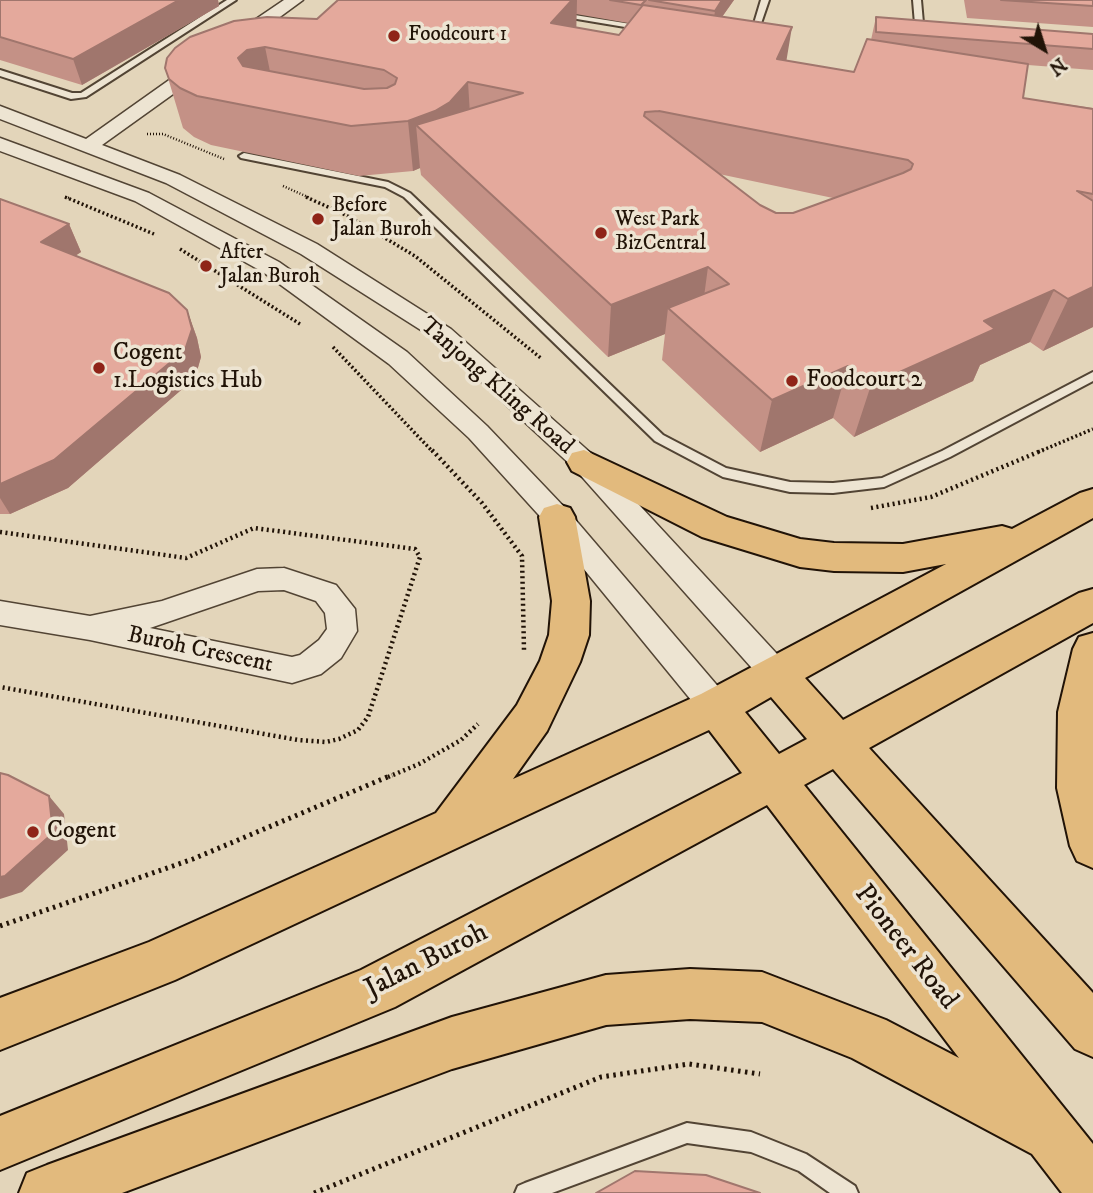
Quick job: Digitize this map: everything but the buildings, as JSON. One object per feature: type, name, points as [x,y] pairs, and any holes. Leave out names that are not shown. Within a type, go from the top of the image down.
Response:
[{"type":"main road","points":[[584,462],[715,527],[800,553],[834,557],[903,558],[1036,533]]},
{"type":"main road","points":[[0,1024],[159,963],[716,707],[778,676],[1093,502]]},
{"type":"main road","points":[[451,830],[532,718],[560,662],[569,635],[571,601],[557,517]]},
{"type":"main road","points":[[836,742],[1093,604]]},
{"type":"main road","points":[[1093,649],[1079,712],[1079,788],[1093,846]]},
{"type":"main road","points":[[778,676],[1093,1031]]},
{"type":"main road","name":"Pioneer Road","points":[[716,707],[1093,1188]]},
{"type":"main road","name":"Jalan Buroh","points":[[0,1143],[377,989],[774,779],[836,742]]},
{"type":"main road","points":[[47,1193],[452,1043],[606,1000],[690,994],[762,997],[868,1038],[1049,1134]]},
{"type":"street","points":[[88,146],[295,0]]},
{"type":"street","name":"Tanjong Kling Road","points":[[0,112],[173,180],[309,249],[443,334],[584,462],[778,676]]},
{"type":"street","name":"Tanjong Kling Road","points":[[0,144],[142,197],[271,267],[398,358],[478,432],[557,517],[716,707]]},
{"type":"street","name":"Buroh Crescent","points":[[0,612],[292,670],[310,665],[330,649],[342,631],[340,609],[326,593],[284,579],[257,580],[163,613],[90,628]]},
{"type":"lane","points":[[0,74],[71,96],[83,95],[232,0]]},
{"type":"lane","points":[[745,42],[752,38],[765,0]]},
{"type":"lane","points":[[917,0],[919,24],[938,32]]},
{"type":"lane","points":[[554,13],[651,29]]},
{"type":"lane","points":[[168,41],[181,44]]},
{"type":"lane","points":[[244,156],[388,185],[407,195],[659,438],[723,472],[790,487],[833,488],[884,482],[946,454],[1093,376]]},
{"type":"lane","points":[[525,1193],[687,1133],[751,1142],[806,1164],[848,1193]]},
{"type":"path","points":[[62,195],[161,237]]},
{"type":"path","points":[[173,245],[302,325]]},
{"type":"path","points":[[325,340],[482,503],[522,556],[524,655]]},
{"type":"path","points":[[867,508],[880,509],[931,497],[1093,429]]},
{"type":"path","points":[[0,532],[186,558],[254,528],[415,549],[420,557]]},
{"type":"path","points":[[0,926],[193,859],[419,764],[461,740],[480,723]]},
{"type":"path","points":[[314,1193],[601,1077],[689,1064],[760,1074]]},
{"type":"place","name":"Foodcourt 1","points":[[394,36]]},
{"type":"place","name":"Before Jalan Buroh","points":[[318,219]]},
{"type":"place","name":"West Park BizCentral","points":[[601,233]]},
{"type":"place","name":"After Jalan Buroh","points":[[206,266]]},
{"type":"place","name":"Cogent 1.Logistics Hub","points":[[99,368]]},
{"type":"place","name":"Foodcourt 2","points":[[792,381]]},
{"type":"place","name":"Cogent","points":[[33,832]]}]
